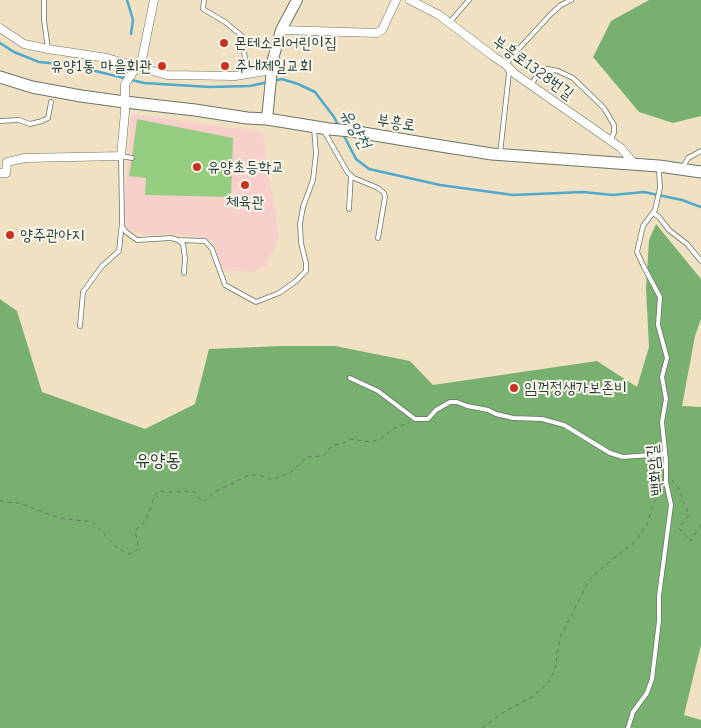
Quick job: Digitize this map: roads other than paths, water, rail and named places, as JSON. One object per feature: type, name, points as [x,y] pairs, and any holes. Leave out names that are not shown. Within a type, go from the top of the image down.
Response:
[{"type":"main road","name":"부흥로","points":[[0,77],[53,91],[125,102],[266,119],[500,154],[659,166],[701,172]]},
{"type":"street","points":[[0,173],[6,173],[7,162],[25,158],[122,156],[125,84],[142,60],[154,0]]},
{"type":"street","points":[[266,119],[273,59],[281,30],[297,0]]},
{"type":"street","points":[[281,30],[377,33],[382,30],[396,0]]},
{"type":"street","name":"부흥로1328번길","points":[[410,0],[439,15],[506,65],[514,74],[621,148],[635,165]]},
{"type":"street","points":[[0,28],[24,44],[107,58],[136,68],[166,75],[235,76],[272,73]]},
{"type":"lane","points":[[44,0],[44,20],[48,49]]},
{"type":"lane","points":[[204,0],[203,9],[225,22],[242,36],[246,74]]},
{"type":"lane","points":[[449,23],[469,0]]},
{"type":"lane","points":[[500,154],[509,74],[506,65],[551,14],[571,0]]},
{"type":"lane","points":[[531,85],[540,71],[558,71],[573,78],[604,108],[614,125],[614,133],[610,140]]},
{"type":"lane","points":[[0,121],[19,120],[30,124],[42,121],[48,118],[51,102]]},
{"type":"lane","points":[[122,226],[126,232],[137,240],[171,238],[206,241],[212,249],[225,285],[256,302],[279,293],[306,271],[300,224],[303,207],[313,180],[316,153],[322,128]]},
{"type":"lane","points":[[322,128],[348,173],[384,193],[385,198],[378,238]]},
{"type":"lane","points":[[681,170],[688,158],[701,151]]},
{"type":"lane","points":[[80,326],[83,292],[102,266],[119,251],[122,226],[122,156],[132,158]]},
{"type":"lane","name":"백화암길","points":[[628,728],[632,712],[647,693],[652,679],[659,621],[659,596],[671,505],[666,482],[662,422],[666,399],[662,377],[667,358],[658,325],[660,297],[637,252],[643,226],[654,212],[660,188],[659,166]]},
{"type":"lane","points":[[349,209],[351,175]]},
{"type":"lane","points":[[654,212],[669,230],[687,244],[701,261]]},
{"type":"lane","points":[[178,240],[183,244],[185,258],[184,273]]},
{"type":"lane","points":[[350,378],[378,391],[415,419],[428,419],[436,410],[450,402],[457,402],[513,418],[542,419],[564,425],[610,453],[623,457],[665,454]]},
{"type":"waterway","points":[[127,0],[133,20],[131,34]]},
{"type":"waterway","name":"유양천","points":[[0,43],[14,52],[39,62],[71,65],[144,83],[210,87],[250,86],[268,82]]},
{"type":"waterway","points":[[117,76],[123,65]]},
{"type":"waterway","name":"유양천","points":[[273,81],[282,79],[315,92],[334,117],[339,127]]},
{"type":"waterway","name":"유양천","points":[[343,134],[356,159],[369,169],[440,185],[513,195],[583,192],[613,195],[644,192],[682,200],[701,207]]},
{"type":"place","name":"몬테소리어린이집","points":[[224,43]]},
{"type":"place","name":"유양1통 마을회관","points":[[162,66]]},
{"type":"place","name":"주내제일교회","points":[[225,66]]},
{"type":"place","name":"유양초등학교","points":[[197,167]]},
{"type":"place","name":"체육관","points":[[245,185]]},
{"type":"place","name":"양주관아지","points":[[10,235]]},
{"type":"place","name":"임꺽정생가보존비","points":[[514,388]]},
{"type":"district","name":"유양동","points":[[158,461]]}]
